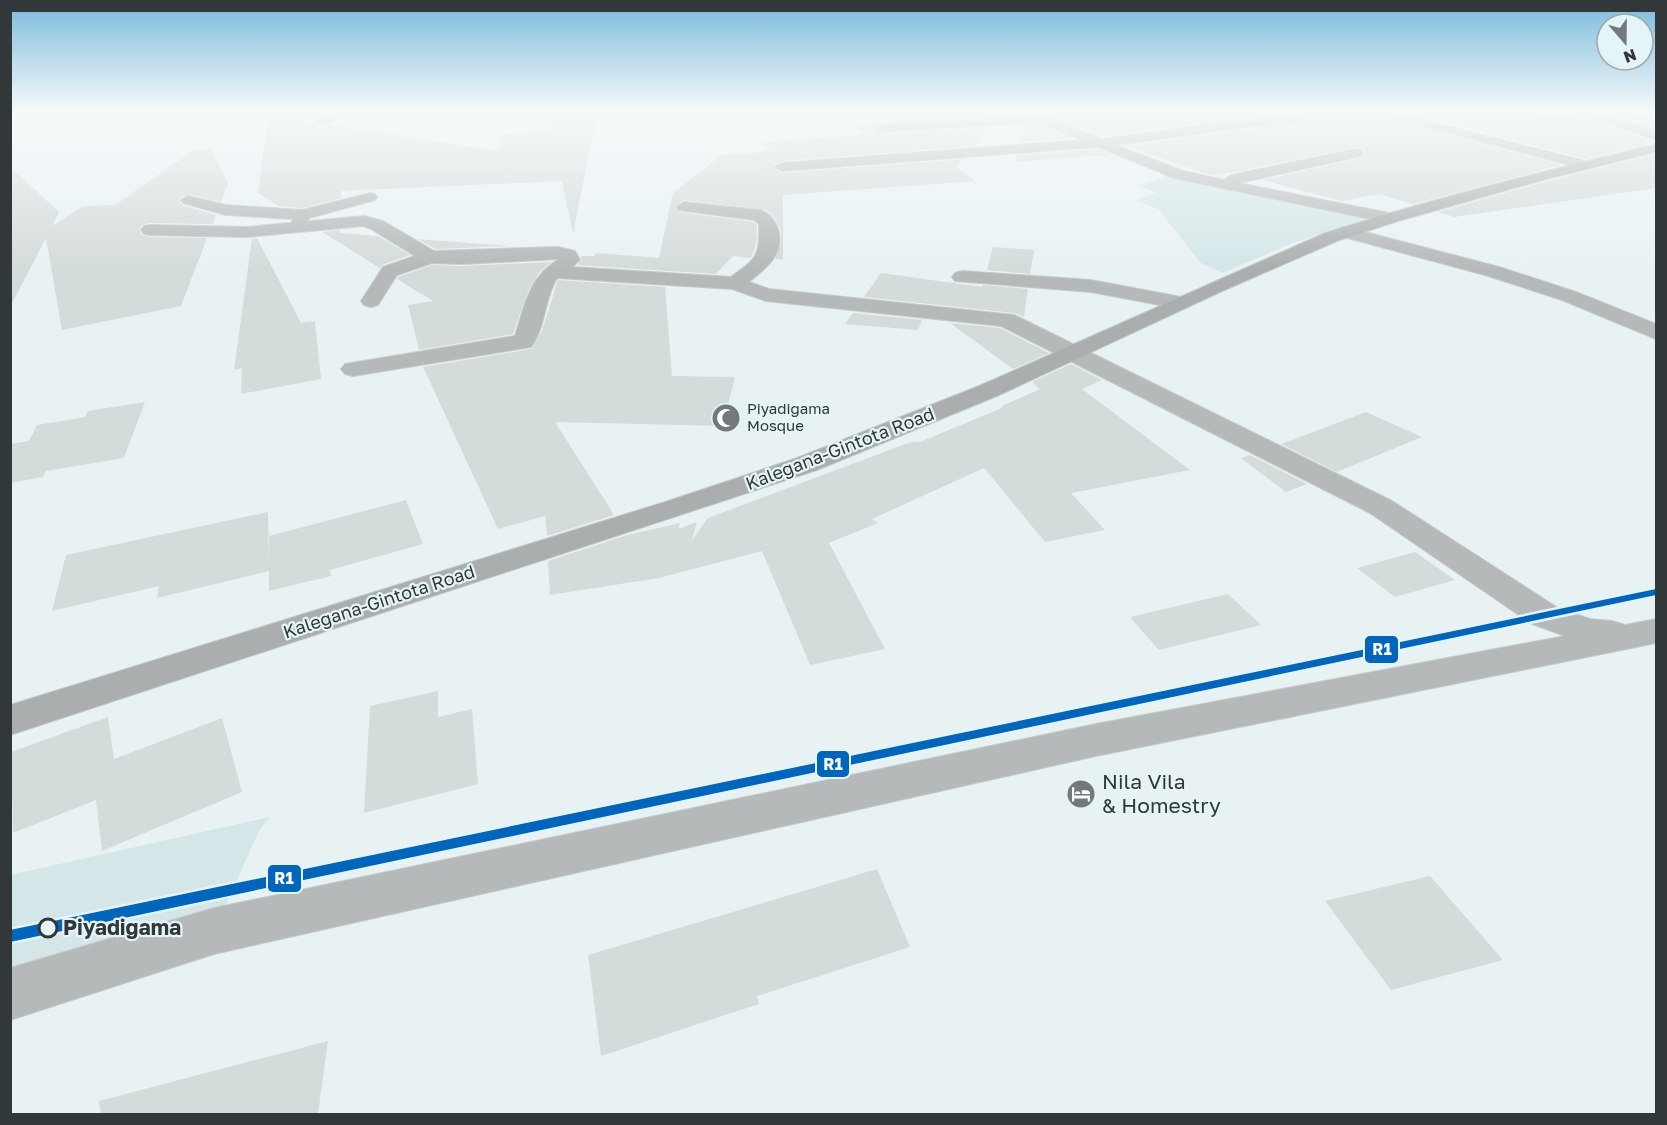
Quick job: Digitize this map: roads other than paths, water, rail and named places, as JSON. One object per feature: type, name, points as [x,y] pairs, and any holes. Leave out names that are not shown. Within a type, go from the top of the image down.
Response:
[{"type":"main road","name":"Kalegana-Gintota Road","points":[[10,720],[676,508],[807,464],[977,395],[1346,232],[1389,218],[1584,165]]},
{"type":"street","points":[[782,167],[814,164]]},
{"type":"street","points":[[1154,164],[1179,175],[1389,218]]},
{"type":"street","points":[[1221,182],[1302,164]]},
{"type":"street","points":[[684,207],[759,215],[768,223],[769,249],[755,268],[735,283]]},
{"type":"street","points":[[150,230],[247,232],[300,221],[364,221],[377,225],[430,257]]},
{"type":"street","points":[[1346,232],[1492,271],[1569,296],[1656,332]]},
{"type":"street","points":[[353,369],[523,342],[540,289],[551,272],[571,260],[568,255],[558,253],[462,258],[430,257],[390,271],[371,301]]},
{"type":"street","points":[[551,272],[735,283],[766,295],[1006,320],[1381,507],[1545,616],[1586,631],[1652,635]]},
{"type":"street","points":[[962,277],[1091,286],[1181,303]]},
{"type":"street","points":[[10,994],[214,931],[1096,740],[1652,635]]},
{"type":"lane","points":[[188,200],[226,210],[300,221],[370,197]]},
{"type":"place","name":"Piyadigama Mosque","points":[[726,418]]},
{"type":"place","name":"Nila Vila & Homestry","points":[[1081,794]]},
{"type":"place","name":"Piyadigama","points":[[48,928]]}]
